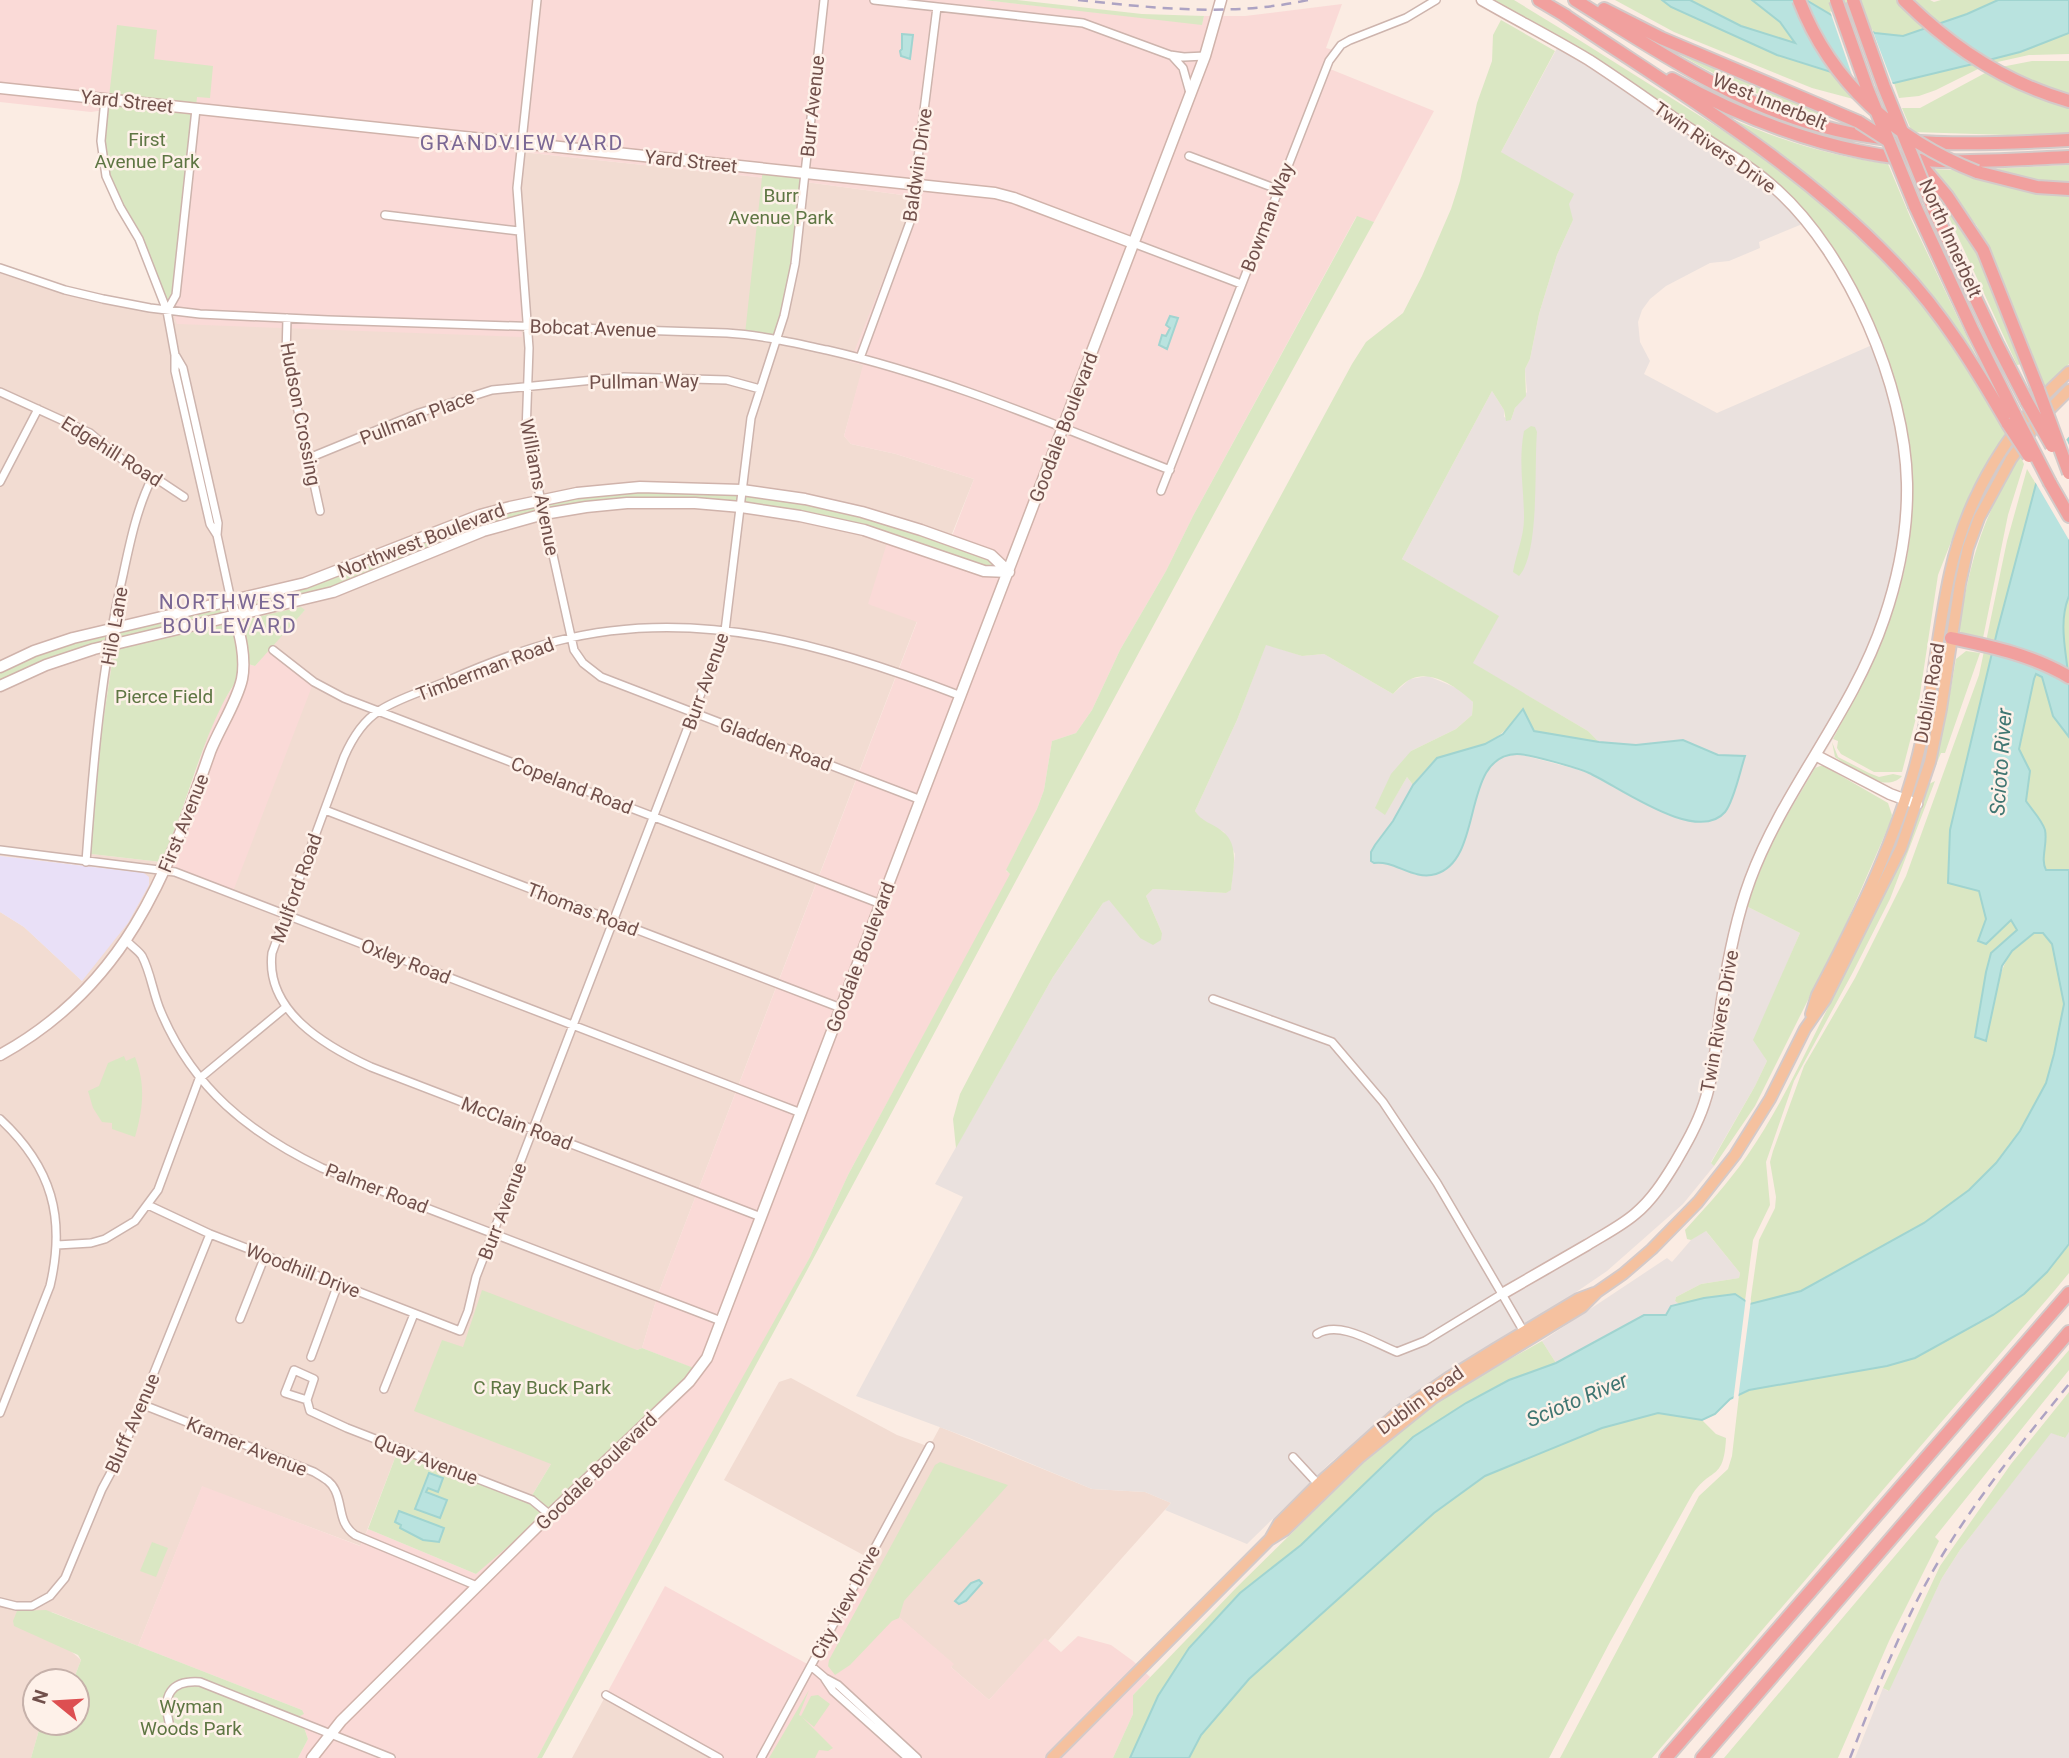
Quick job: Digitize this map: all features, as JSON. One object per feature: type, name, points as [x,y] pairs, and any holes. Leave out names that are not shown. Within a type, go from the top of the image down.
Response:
[{"type":"highway","points":[[1539,0],[1777,160],[1846,214],[1901,269],[1941,318],[2012,420],[2069,516]]},
{"type":"highway","name":"West Innerbelt","points":[[1575,0],[1714,83],[1790,116],[1837,130],[1881,139],[1940,144],[2069,140]]},
{"type":"highway","points":[[1586,0],[1661,38],[1859,122],[1926,171],[1947,196],[1983,250],[2069,473]]},
{"type":"highway","points":[[1799,0],[1826,50],[1852,87],[1884,120],[1927,149],[1977,173],[2037,187],[2069,189]]},
{"type":"highway","name":"North Innerbelt","points":[[1836,0],[1867,88],[1915,206],[2012,420]]},
{"type":"highway","name":"North Innerbelt","points":[[1853,0],[1884,87],[1934,210],[1997,344],[2069,473]]},
{"type":"highway","points":[[1904,0],[1943,36],[1984,64],[2069,101]]},
{"type":"highway","name":"West Innerbelt","points":[[1561,13],[1707,98],[1784,132],[1832,147],[1939,161],[2069,157]]},
{"type":"highway","points":[[1951,638],[2029,657],[2069,677]]},
{"type":"highway","points":[[1666,1758],[2069,1293]]},
{"type":"highway","points":[[1702,1758],[2069,1332]]},
{"type":"main road","name":"Goodale Boulevard","points":[[312,1758],[330,1733],[689,1381],[707,1357],[1191,94],[1221,0]]},
{"type":"main road","name":"Twin Rivers Drive","points":[[1482,0],[1587,59],[1762,177],[1791,203],[1830,253],[1857,299],[1877,350],[1900,424],[1907,483],[1905,532],[1897,575],[1879,634],[1850,697],[1771,832],[1747,889],[1731,950],[1710,1082],[1689,1140],[1654,1195],[1632,1217],[1502,1294]]},
{"type":"main road","name":"Yard Street","points":[[0,88],[995,194],[1014,198],[1133,243]]},
{"type":"main road","name":"Dublin Road","points":[[1052,1758],[1269,1540],[1285,1530],[1360,1457],[1400,1423],[1472,1373],[1582,1307],[1652,1249],[1698,1202],[1724,1170],[1770,1099],[1805,1029],[1818,995],[1878,868],[1905,800],[1928,707],[1952,562],[1975,497],[1995,461],[2031,409],[2069,372]]},
{"type":"main road","name":"Dublin Road","points":[[1805,1029],[1831,989],[1889,876],[1917,804],[1930,762],[1941,709],[1968,548],[1979,518],[2011,459],[2040,419],[2069,390]]},
{"type":"main road","points":[[1951,638],[1951,612],[1957,574],[1965,546],[1991,484],[1995,461]]},
{"type":"main road","name":"Northwest Boulevard","points":[[0,667],[34,651],[111,627],[326,577],[480,515],[541,499],[640,487],[742,490],[817,502],[921,530],[991,555],[1009,572]]},
{"type":"main road","name":"Northwest Boulevard","points":[[0,687],[46,665],[94,649],[333,592],[483,531],[544,514],[586,507],[627,503],[695,503],[741,507],[858,528],[984,571],[1009,572]]},
{"type":"main road","name":"First Avenue","points":[[0,1055],[23,1042],[62,1013],[106,967],[127,941],[166,870],[193,806],[220,728],[242,680],[243,660],[231,600]]},
{"type":"main road","points":[[1817,756],[1890,794],[1917,804]]},
{"type":"main road","name":"Dublin Road","points":[[1269,1540],[1279,1523],[1318,1484],[1397,1413],[1448,1378],[1578,1299],[1597,1292]]},
{"type":"street","name":"Williams Avenue","points":[[537,0],[517,188],[528,326],[526,433],[570,638]]},
{"type":"street","name":"Burr Avenue","points":[[460,1331],[476,1277],[725,631],[751,418],[776,340],[795,264],[824,0]]},
{"type":"street","points":[[874,0],[1083,23],[1170,55],[1205,55]]},
{"type":"street","name":"Bowman Way","points":[[1161,491],[1277,189],[1334,52],[1350,40],[1406,18],[1436,0]]},
{"type":"street","name":"Baldwin Drive","points":[[860,358],[908,230],[916,185],[937,7]]},
{"type":"street","points":[[1170,55],[1183,68],[1191,94]]},
{"type":"street","name":"First Avenue","points":[[105,99],[101,141],[106,176],[139,239],[167,311],[175,355],[175,371],[210,524],[217,535],[231,600]]},
{"type":"street","name":"First Avenue","points":[[167,311],[176,295],[196,109]]},
{"type":"street","points":[[1189,156],[1277,189]]},
{"type":"street","points":[[385,215],[519,231]]},
{"type":"street","name":"Yard Street","points":[[1133,243],[1241,284]]},
{"type":"street","name":"Bobcat Avenue","points":[[0,268],[75,292],[167,311],[287,318],[727,333],[776,340],[860,358],[931,378],[1170,470]]},
{"type":"street","name":"Hudson Crossing","points":[[287,318],[286,356],[320,511]]},
{"type":"street","name":"Pullman Way","points":[[527,388],[624,377],[727,380],[760,389]]},
{"type":"street","name":"Pullman Place","points":[[309,458],[419,413],[472,395],[492,390],[527,388]]},
{"type":"street","name":"Edgehill Road","points":[[0,392],[90,433],[135,470],[184,497]]},
{"type":"street","points":[[0,482],[38,409]]},
{"type":"street","name":"Hilo Lane","points":[[86,862],[94,755],[111,627],[129,545],[142,500],[152,478]]},
{"type":"street","name":"Timberman Road","points":[[378,711],[521,651],[570,638],[632,628],[685,627],[725,631],[819,647],[899,672],[961,696]]},
{"type":"street","name":"Gladden Road","points":[[570,638],[576,655],[596,675],[920,800]]},
{"type":"street","name":"Copeland Road","points":[[273,650],[314,682],[344,698],[881,904]]},
{"type":"street","name":"Mulford Road","points":[[286,1007],[274,985],[270,965],[275,940],[349,746],[378,711]]},
{"type":"street","name":"Thomas Road","points":[[325,810],[841,1008]]},
{"type":"street","name":"Oxley Road","points":[[0,850],[166,870],[801,1112]]},
{"type":"street","name":"Palmer Road","points":[[127,941],[141,955],[161,1012],[199,1079],[265,1137],[322,1168],[721,1321]]},
{"type":"street","points":[[1213,999],[1332,1041],[1383,1102],[1437,1183],[1524,1332]]},
{"type":"street","points":[[57,1245],[91,1243],[105,1239],[135,1221],[158,1190],[199,1079],[286,1007]]},
{"type":"street","name":"McClain Road","points":[[286,1007],[307,1028],[339,1052],[761,1217]]},
{"type":"street","points":[[0,1119],[11,1129],[40,1168],[51,1194],[58,1230],[50,1286],[1,1409]]},
{"type":"street","name":"Woodhill Drive","points":[[148,1205],[210,1234],[460,1331]]},
{"type":"street","name":"Bluff Avenue","points":[[0,1602],[32,1606],[50,1596],[65,1577],[141,1404],[210,1234]]},
{"type":"street","points":[[240,1319],[265,1256]]},
{"type":"street","points":[[311,1357],[338,1284]]},
{"type":"street","points":[[1317,1335],[1337,1329],[1397,1352],[1425,1341],[1502,1294]]},
{"type":"street","points":[[384,1389],[414,1314]]},
{"type":"street","name":"Quay Avenue","points":[[307,1400],[285,1393],[294,1370],[314,1380],[307,1400],[310,1410],[347,1428],[532,1500],[550,1515]]},
{"type":"street","name":"Kramer Avenue","points":[[141,1404],[314,1472],[335,1489],[349,1531],[477,1586]]},
{"type":"street","name":"City View Drive","points":[[761,1758],[930,1446]]},
{"type":"street","points":[[1293,1457],[1318,1484]]},
{"type":"street","points":[[811,1666],[838,1685],[908,1758]]},
{"type":"street","points":[[169,1722],[167,1696],[172,1689],[184,1682],[200,1682],[391,1758]]},
{"type":"street","points":[[606,1695],[719,1758]]},
{"type":"street","points":[[861,1711],[917,1758]]},
{"type":"shaded area","points":[[0,0],[984,0],[1202,24],[1204,16],[1245,16],[1342,4],[1326,48],[1337,51],[1330,69],[1434,111],[1374,222],[1356,217],[1193,516],[1166,571],[1120,650],[1092,710],[1076,733],[1052,741],[1044,790],[1006,871],[1011,874],[848,1175],[810,1257],[537,1758],[298,1758],[308,1739],[300,1716],[302,1710],[138,1646],[202,1486],[360,1546],[368,1529],[476,1574],[698,1370],[642,1348],[658,1294],[917,622],[868,604],[891,530],[947,549],[974,479],[896,454],[851,444],[844,436],[863,365],[850,362],[905,225],[910,196],[521,152],[519,184],[522,337],[177,324],[105,110],[91,112],[0,102]]},
{"type":"shaded area","points":[[1562,39],[1769,177],[1812,220],[1759,242],[1760,248],[1729,261],[1710,263],[1666,286],[1650,299],[1638,322],[1640,342],[1650,361],[1644,374],[1717,413],[1879,342],[1901,406],[1911,457],[1912,515],[1904,569],[1890,618],[1871,666],[1833,739],[1773,839],[1746,906],[1800,933],[1754,1040],[1767,1061],[1711,1162],[1714,1166],[1683,1204],[1607,1271],[1547,1312],[1430,1382],[1331,1462],[1247,1544],[1165,1510],[1171,1503],[1145,1492],[1092,1489],[969,1438],[856,1396],[963,1197],[935,1184],[1053,977],[1103,903],[1109,899],[1140,938],[1162,933],[1146,896],[1153,889],[1226,893],[1231,889],[1235,854],[1224,832],[1200,819],[1195,811],[1237,720],[1266,644],[1302,656],[1324,654],[1393,694],[1410,679],[1428,676],[1459,689],[1473,702],[1472,715],[1456,729],[1411,751],[1385,814],[1407,777],[1413,785],[1393,821],[1371,852],[1371,861],[1383,862],[1417,875],[1480,786],[1487,770],[1502,757],[1518,754],[1588,772],[1619,790],[1687,821],[1715,819],[1726,811],[1744,756],[1718,755],[1683,740],[1636,745],[1599,742],[1588,731],[1472,663],[1498,616],[1402,559],[1492,391],[1504,410],[1504,417],[1511,420],[1515,408],[1527,392],[1525,369],[1530,359],[1539,314],[1557,255],[1573,220],[1501,152]]},
{"type":"shaded area","points":[[521,152],[910,196],[905,225],[851,362],[864,364],[844,436],[851,444],[896,454],[974,479],[658,1294],[642,1348],[637,1350],[551,1464],[528,1502],[398,1450],[361,1546],[202,1487],[138,1646],[52,1612],[27,1612],[81,1660],[78,1667],[21,1667],[21,1737],[37,1737],[31,1758],[0,1758],[0,912],[24,927],[82,981],[144,873],[0,856],[0,267],[65,290],[134,306],[522,325],[519,184]],"holes":[[[305,610],[273,644],[314,681],[177,873],[161,862],[91,854],[98,755],[114,651]]]},
{"type":"shaded area","points":[[273,644],[314,681],[232,894],[177,873],[161,862],[176,829],[208,735],[222,703],[248,664],[255,666]]},
{"type":"shaded area","points":[[0,856],[144,873],[149,877],[149,885],[128,923],[82,981],[24,927],[0,912]]},
{"type":"shaded area","points":[[1705,1230],[1740,1273],[1739,1278],[1701,1284],[1676,1297],[1675,1301],[1679,1304],[1671,1306],[1666,1315],[1654,1314],[1556,1363],[1542,1341],[1667,1258],[1672,1262],[1691,1240]]},
{"type":"shaded area","points":[[791,1378],[897,1435],[927,1446],[867,1557],[724,1480],[779,1382]]},
{"type":"shaded area","points":[[940,1427],[1092,1489],[1145,1492],[1171,1503],[1048,1641],[1045,1639],[989,1700],[951,1667],[953,1664],[857,1581]]},
{"type":"shaded area","points":[[2051,1432],[2064,1438],[2069,1432],[2069,1758],[1855,1758],[1883,1688],[1888,1691],[1942,1578],[1960,1550]]},
{"type":"shaded area","points":[[857,1581],[954,1664],[951,1667],[989,1700],[1045,1638],[1061,1652],[1078,1636],[1111,1645],[1150,1677],[1133,1695],[1133,1714],[1113,1758],[719,1758],[606,1695],[665,1586],[811,1666]]},
{"type":"shaded area","points":[[606,1695],[719,1758],[572,1758]]},
{"type":"green space","points":[[984,0],[1017,0],[1142,14],[1204,16],[1202,25]]},
{"type":"green space","points":[[1492,0],[1514,0],[1576,38],[1785,172],[1828,206],[1899,276],[1940,327],[1970,368],[2006,432],[1971,491],[1938,575],[1917,714],[1902,772],[1874,772],[1841,754],[1837,748],[1838,741],[1833,739],[1880,644],[1906,564],[1911,526],[1909,450],[1901,411],[1890,372],[1858,293],[1813,221],[1765,174],[1602,63]]},
{"type":"green space","points":[[1615,0],[1662,0],[1671,7],[1777,55],[1833,72],[1857,100],[1812,88],[1674,32]]},
{"type":"green space","points":[[1690,0],[1752,0],[1780,22],[1797,44],[1741,26]]},
{"type":"green space","points":[[1806,0],[1998,0],[1967,14],[1903,36],[1875,33],[1845,23]]},
{"type":"green space","points":[[1501,20],[1555,51],[1501,152],[1574,194],[1569,204],[1573,220],[1557,255],[1539,314],[1530,359],[1525,369],[1526,396],[1515,408],[1511,420],[1506,421],[1504,410],[1492,391],[1402,559],[1499,616],[1473,663],[1588,731],[1599,742],[1534,731],[1523,710],[1493,740],[1439,759],[1413,785],[1407,777],[1385,815],[1375,808],[1391,774],[1411,751],[1456,729],[1472,715],[1473,702],[1452,686],[1427,676],[1408,680],[1393,694],[1324,654],[1302,656],[1266,645],[1237,720],[1195,811],[1228,836],[1234,858],[1231,890],[1226,893],[1153,889],[1146,896],[1162,933],[1161,940],[1153,945],[1140,938],[1109,900],[1103,903],[1053,977],[956,1148],[953,1119],[960,1094],[1038,945],[1352,364],[1366,342],[1403,313],[1422,276],[1460,181],[1477,103],[1492,61],[1493,35]]},
{"type":"green space","name":"First Avenue Park","points":[[117,25],[157,30],[154,59],[213,66],[210,98],[197,97],[176,295],[167,311],[102,160]]},
{"type":"green space","points":[[2069,33],[2069,54],[2029,55],[1993,63],[1989,60],[2020,52]]},
{"type":"green space","points":[[1674,48],[1850,122],[1803,110],[1758,94],[1694,63],[1673,51]]},
{"type":"green space","points":[[2032,61],[2069,61],[2069,97],[2028,82],[2001,67]]},
{"type":"green space","points":[[1973,64],[1980,68],[1936,90],[1919,96],[1899,98],[1894,83]]},
{"type":"green space","points":[[1987,72],[2069,106],[2069,133],[2008,135],[1912,132],[1902,108],[1920,108]]},
{"type":"green space","points":[[1730,118],[1807,147],[1888,164],[1979,362],[1977,363],[1863,223],[1808,176],[1728,121]]},
{"type":"green space","points":[[2069,165],[2069,186],[2044,184],[1987,169]]},
{"type":"green space","name":"Burr Avenue Park","points":[[763,168],[805,173],[800,233],[776,339],[745,334]]},
{"type":"green space","points":[[1932,169],[1955,170],[2015,188],[2069,195],[2069,364],[2044,387],[1977,226]]},
{"type":"green space","points":[[1935,187],[1974,242],[2022,364],[2017,365]]},
{"type":"green space","points":[[1357,216],[1374,222],[647,1566],[542,1758],[537,1758],[671,1505],[810,1257],[848,1175],[1010,874],[1006,870],[1044,790],[1052,741],[1076,733],[1092,710],[1120,650],[1166,571],[1193,516]]},
{"type":"green space","points":[[1531,426],[1535,427],[1537,432],[1535,508],[1526,565],[1519,576],[1513,572],[1524,525],[1522,443],[1524,431]]},
{"type":"green space","points":[[2020,456],[2024,464],[2008,515],[1983,638],[1965,636],[1959,628],[1968,580],[1980,539],[1996,499]]},
{"type":"green space","points":[[2027,469],[2036,484],[1997,632],[1950,830],[1948,883],[1979,891],[1986,919],[1978,941],[1986,944],[2012,919],[2017,930],[1991,954],[1975,1036],[1986,1041],[2001,975],[2007,958],[2017,945],[2028,936],[2043,933],[2052,944],[2064,1004],[2046,1083],[2020,1131],[1996,1163],[1969,1190],[1924,1223],[1801,1291],[1750,1304],[1759,1240],[1775,1208],[1776,1197],[1770,1162],[1773,1151],[1804,1066],[1855,978],[1906,876],[1979,675],[2007,541]]},
{"type":"green space","points":[[640,487],[805,499],[991,555],[1009,572],[984,571],[864,530],[741,507],[586,507],[483,531],[333,592],[109,646],[0,686],[0,667],[34,651],[305,583],[510,507]]},
{"type":"green space","points":[[2069,596],[2069,668],[2066,665],[2064,630]]},
{"type":"green space","name":"Pierce Field","points":[[301,607],[305,610],[255,666],[248,664],[225,700],[205,743],[161,862],[91,854],[98,755],[114,650]]},
{"type":"green space","points":[[1966,651],[1980,653],[1945,753],[1941,753],[1931,777],[1956,659]]},
{"type":"green space","points":[[2036,674],[2042,677],[2053,716],[2069,737],[2069,870],[2046,870],[2045,830],[2026,801],[2030,771],[2019,749]]},
{"type":"green space","points":[[1832,742],[1838,757],[1869,773],[1879,777],[1893,774],[1902,776],[1887,783],[1868,778],[1835,757]]},
{"type":"green space","points":[[1820,766],[1888,803],[1892,815],[1890,823],[1846,924],[1755,1106],[1714,1166],[1711,1163],[1767,1061],[1753,1040],[1800,933],[1746,906],[1773,839],[1815,768]]},
{"type":"green space","points":[[1935,781],[1890,899],[1794,1081],[1766,1162],[1770,1205],[1753,1240],[1745,1301],[1735,1294],[1679,1304],[1675,1301],[1676,1297],[1701,1284],[1739,1278],[1740,1273],[1706,1231],[1691,1240],[1687,1239],[1685,1230],[1740,1166],[1772,1116],[1876,913],[1910,837],[1929,784]]},
{"type":"green space","points":[[124,1056],[126,1061],[135,1057],[141,1077],[140,1117],[135,1137],[112,1129],[112,1123],[102,1122],[93,1108],[88,1091],[99,1086],[108,1063]]},
{"type":"green space","points":[[2069,1244],[2069,1273],[1652,1758],[1560,1758],[1699,1496],[1728,1469],[1739,1395],[1749,1390],[1887,1366],[1915,1358],[1993,1315],[2024,1294],[2047,1272]]},
{"type":"green space","name":"C Ray Buck Park","points":[[482,1290],[637,1350],[642,1348],[699,1370],[593,1473],[476,1574],[368,1529],[398,1450],[528,1502],[551,1464],[414,1411],[442,1340],[463,1347]]},
{"type":"green space","points":[[1542,1341],[1556,1363],[1509,1380],[1466,1403],[1413,1437],[1301,1545],[1240,1593],[1158,1696],[1130,1758],[1113,1758],[1133,1714],[1133,1695],[1237,1587],[1362,1464],[1443,1397]]},
{"type":"green space","points":[[2069,1350],[2069,1370],[1935,1537],[1939,1541],[1889,1641],[1838,1758],[1724,1758]]},
{"type":"green space","points":[[2069,1392],[2069,1432],[2065,1438],[2051,1433],[1960,1550],[1942,1578],[1889,1691],[1883,1688],[1940,1566],[2011,1464]]},
{"type":"green space","points":[[1658,1413],[1702,1420],[1716,1434],[1726,1438],[1723,1461],[1692,1495],[1549,1758],[1189,1758],[1201,1735],[1249,1679],[1434,1513],[1485,1476],[1516,1462],[1602,1428]]},
{"type":"green space","points":[[940,1462],[1008,1485],[904,1601],[899,1618],[892,1621],[850,1665],[835,1675],[828,1666],[829,1660],[935,1465]]},
{"type":"green space","points":[[152,1542],[168,1548],[156,1577],[140,1571]]},
{"type":"green space","name":"Wyman Woods Park","points":[[46,1610],[302,1710],[304,1714],[300,1716],[308,1739],[298,1758],[31,1758],[37,1737],[91,1737],[91,1667],[78,1667],[81,1660],[78,1655],[14,1626],[17,1611]]},
{"type":"green space","points":[[809,1690],[799,1715],[801,1716],[811,1696],[818,1695],[830,1704],[814,1727],[802,1717],[833,1748],[828,1751],[819,1750],[815,1758],[769,1758]]},
{"type":"water","points":[[1662,0],[1690,0],[1741,26],[1795,43],[1780,22],[1752,0],[1806,0],[1845,23],[1875,33],[1903,36],[1967,14],[1998,0],[2069,0],[2069,33],[2020,52],[1973,64],[1894,83],[1866,83],[1777,55],[1671,7]]},
{"type":"water","points":[[902,34],[913,35],[910,59],[901,56]]},
{"type":"water","points":[[1170,316],[1178,318],[1167,349],[1159,345],[1162,335],[1166,336],[1170,328],[1166,325]]},
{"type":"water","name":"Scioto River","points":[[2069,438],[2069,596],[2063,630],[2069,686],[2069,737],[2053,716],[2042,677],[2036,674],[2019,749],[2030,771],[2026,801],[2045,830],[2044,866],[2046,870],[2069,870],[2069,1244],[2047,1272],[2024,1294],[1993,1315],[1915,1358],[1887,1366],[1749,1390],[1730,1399],[1715,1414],[1702,1420],[1658,1413],[1602,1428],[1485,1476],[1434,1513],[1249,1679],[1201,1735],[1189,1758],[1130,1758],[1158,1696],[1189,1648],[1240,1593],[1301,1545],[1413,1437],[1466,1403],[1509,1380],[1556,1363],[1644,1315],[1666,1315],[1671,1306],[1704,1298],[1735,1294],[1750,1304],[1801,1291],[1924,1223],[1969,1190],[1996,1163],[2020,1131],[2046,1083],[2064,1004],[2052,944],[2043,933],[2034,933],[2012,951],[2002,966],[1986,1041],[1975,1037],[1991,953],[2017,930],[2011,920],[1986,944],[1978,941],[1986,919],[1979,891],[1948,883],[1950,830],[1997,632],[2036,484],[2051,458]]},
{"type":"water","points":[[1523,709],[1534,731],[1636,745],[1683,740],[1718,755],[1745,756],[1731,801],[1725,812],[1712,820],[1696,822],[1677,818],[1637,800],[1589,773],[1517,754],[1499,759],[1487,771],[1479,788],[1461,849],[1451,865],[1436,874],[1420,875],[1371,861],[1371,852],[1393,821],[1413,785],[1437,758],[1485,744],[1503,734]]},
{"type":"water","points":[[429,1473],[443,1478],[438,1492],[428,1488],[426,1492],[447,1500],[440,1518],[415,1509]]},
{"type":"water","points":[[399,1511],[444,1528],[439,1542],[423,1540],[400,1528],[401,1525],[395,1522]]},
{"type":"water","points":[[979,1580],[982,1583],[966,1601],[959,1604],[955,1601],[971,1583]]},
{"type":"pier","points":[[1794,0],[1806,0],[1830,48],[1854,81],[1830,11],[1872,29],[1894,87],[1865,86],[1839,78]]},
{"type":"pier","points":[[2065,437],[2069,445],[2069,540],[2034,480],[2048,456]]},
{"type":"pier","points":[[1746,1297],[1751,1300],[1738,1399],[1733,1402]]},
{"type":"railway","points":[[1078,0],[1222,10],[1308,0]]},
{"type":"railway","points":[[1850,1758],[1879,1684],[1937,1564],[1983,1494],[2069,1384]]},
{"type":"district","name":"GRANDVIEW YARD","points":[[522,143]]},
{"type":"district","name":"NORTHWEST BOULEVARD","points":[[230,614]]}]
